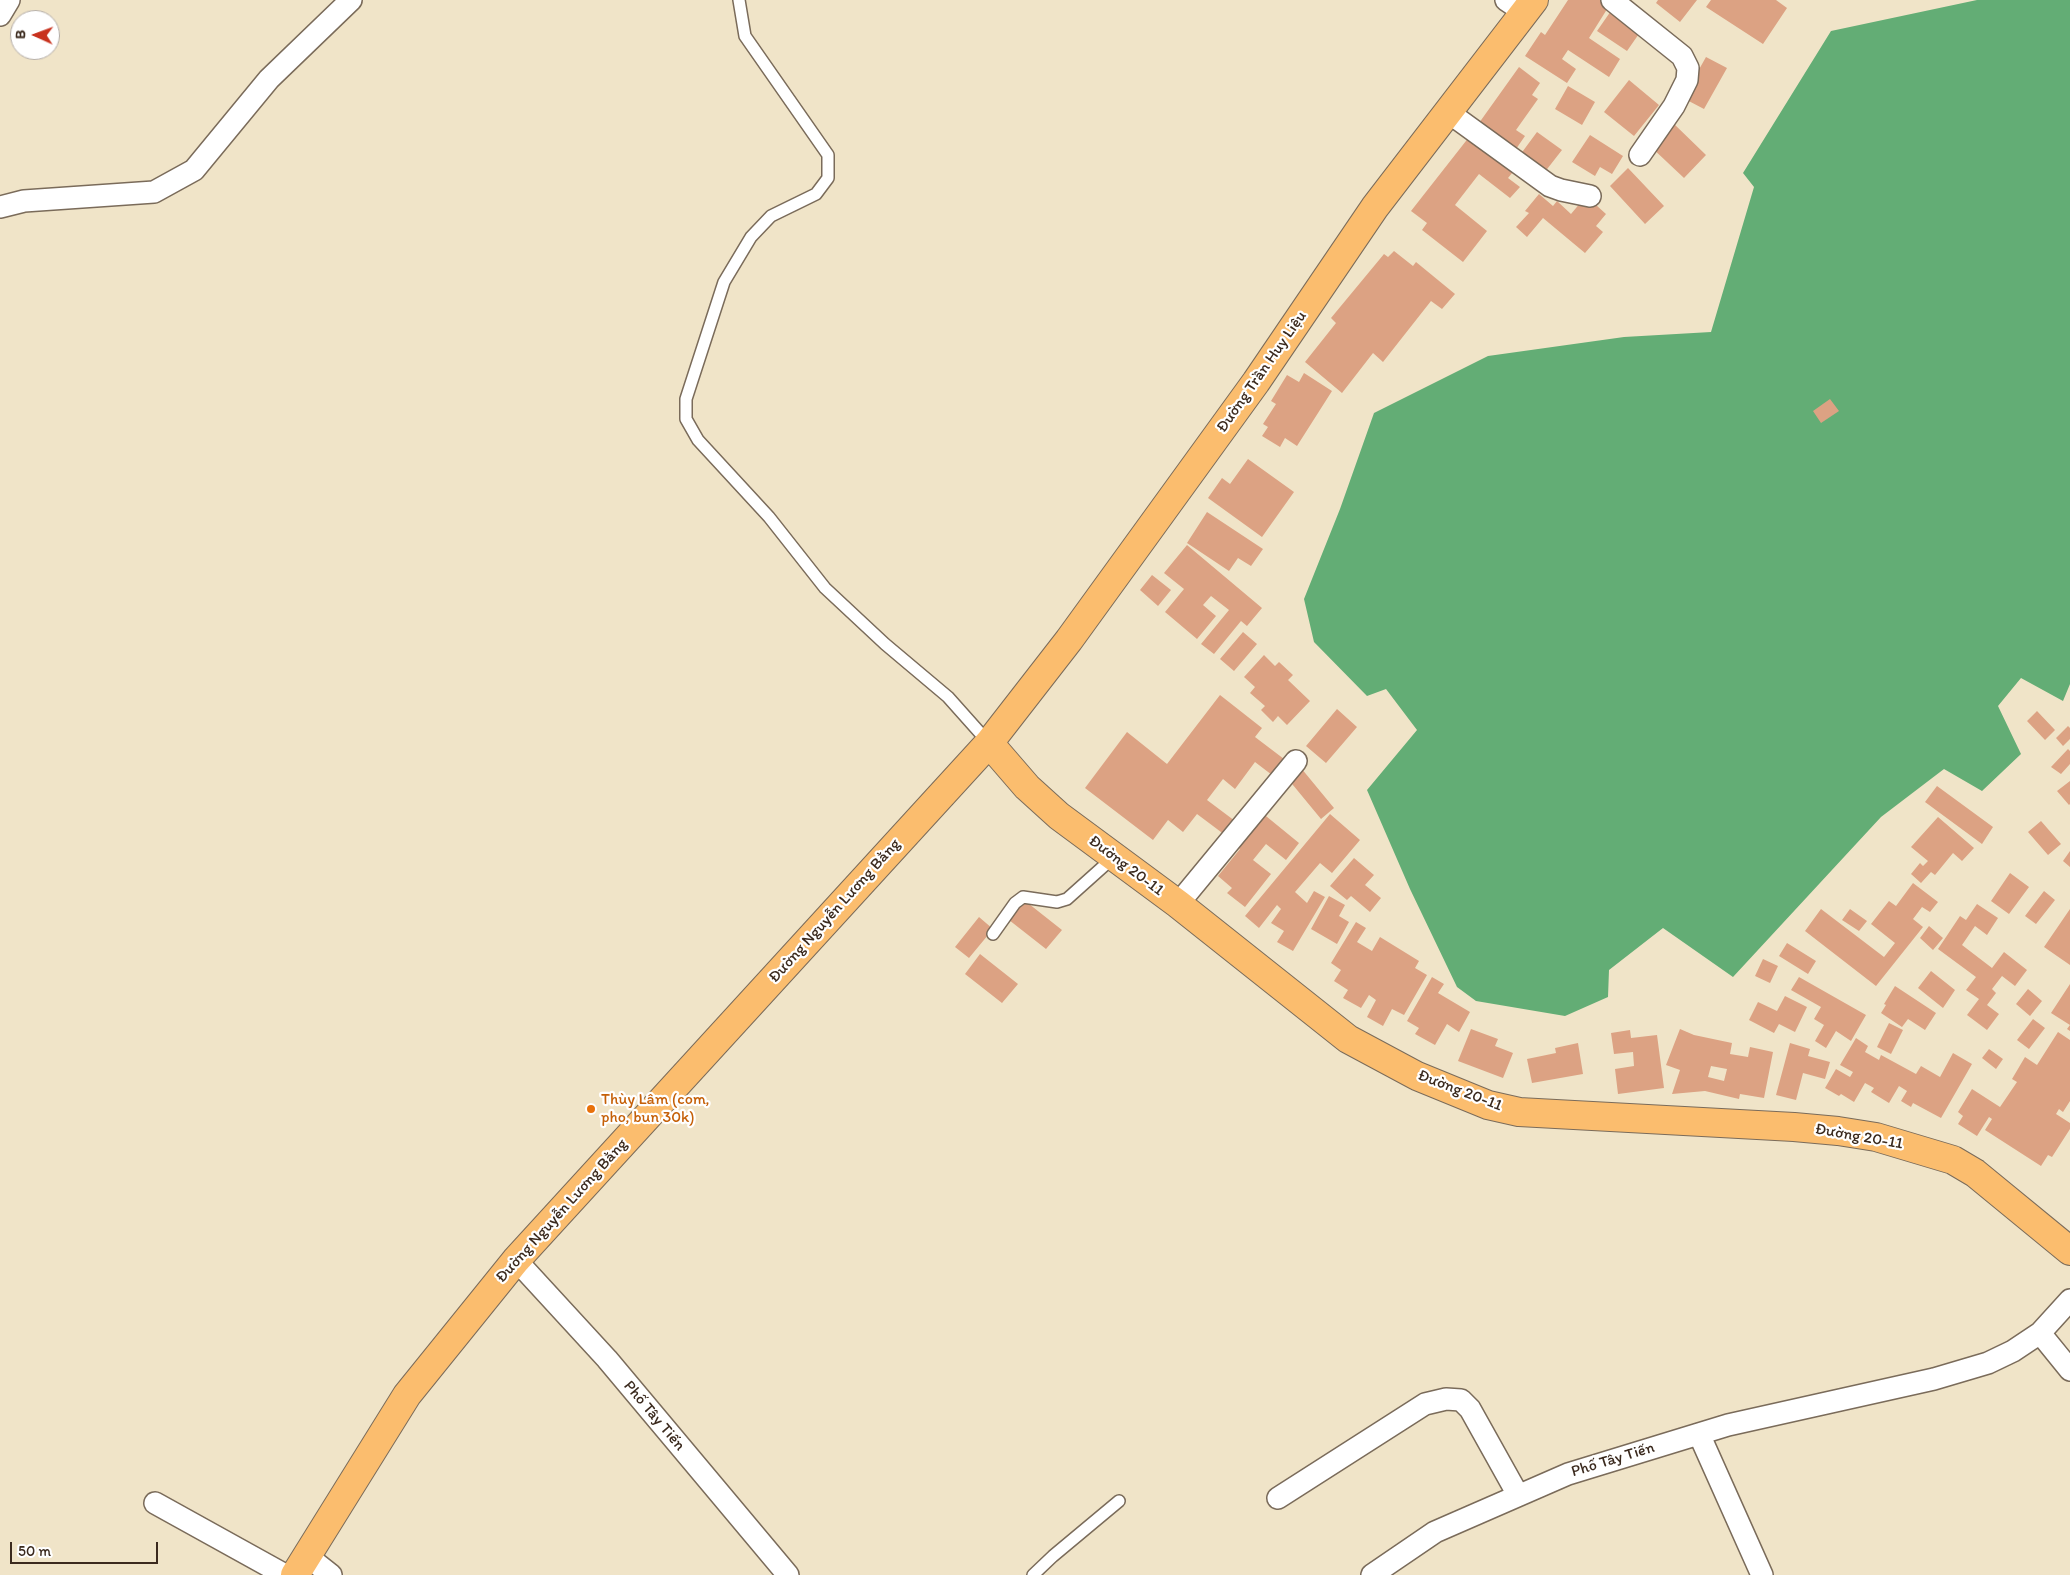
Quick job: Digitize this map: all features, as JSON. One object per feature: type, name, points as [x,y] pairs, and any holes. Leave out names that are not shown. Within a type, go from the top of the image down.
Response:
[{"type":"highway","name":"Đường Trần Huy Liệu","points":[[989,743],[1098,600],[1256,382],[1375,207],[1448,112],[1521,4]]},
{"type":"highway","name":"Đường 20-11","points":[[989,743],[1027,787],[1059,816],[1178,904],[1348,1039],[1417,1076],[1488,1105],[1519,1112],[1794,1127],[1838,1130],[1876,1136],[1953,1160],[1975,1174],[2070,1251]]},
{"type":"highway","name":"Đường Nguyễn Lương Bằng","points":[[301,1565],[407,1395],[516,1260],[989,743]]},
{"type":"street","points":[[0,15],[8,0]]},
{"type":"street","points":[[0,207],[24,201],[154,192],[194,170],[269,79],[352,0]]},
{"type":"street","points":[[1612,0],[1682,56],[1688,68],[1686,80],[1674,106],[1640,156]]},
{"type":"street","points":[[1448,112],[1550,186],[1590,196]]},
{"type":"street","points":[[1178,904],[1296,762]]},
{"type":"street","name":"Phố Tây Tiến","points":[[516,1260],[607,1359],[788,1575]]},
{"type":"street","name":"Phố Tây Tiến","points":[[1372,1575],[1435,1532],[1568,1474],[1728,1425],[1950,1375],[1988,1363],[2013,1351],[2040,1333],[2070,1300]]},
{"type":"street","points":[[2040,1333],[2070,1370]]},
{"type":"street","points":[[1278,1498],[1425,1404],[1446,1399],[1461,1400],[1470,1409],[1518,1495]]},
{"type":"street","points":[[1699,1434],[1762,1575]]},
{"type":"street","points":[[155,1503],[285,1575]]},
{"type":"street","points":[[301,1565],[331,1575]]},
{"type":"lane","points":[[739,0],[745,36],[828,155],[828,178],[816,194],[771,216],[751,237],[724,282],[686,399],[686,419],[698,440],[769,517],[825,588],[885,644],[948,697],[989,743]]},
{"type":"lane","points":[[993,934],[1016,903],[1024,897],[1057,902],[1067,899],[1114,856]]},
{"type":"lane","points":[[1033,1575],[1052,1556],[1119,1501]]},
{"type":"green space","points":[[1977,0],[2070,0],[2070,684],[2063,701],[2021,678],[1998,706],[2021,754],[1982,791],[1944,769],[1881,817],[1733,977],[1663,928],[1609,970],[1608,997],[1565,1016],[1476,1001],[1457,987],[1410,889],[1367,790],[1417,730],[1386,689],[1367,696],[1314,642],[1304,599],[1340,509],[1374,413],[1488,356],[1624,337],[1711,332],[1754,187],[1743,173],[1831,31]]},
{"type":"building","points":[[1568,0],[1601,0],[1609,6],[1589,38],[1620,59],[1609,77],[1568,50],[1562,59],[1576,69],[1567,83],[1525,56],[1541,32],[1545,35]]},
{"type":"building","points":[[1658,0],[1697,0],[1680,22],[1656,3]]},
{"type":"building","points":[[1711,0],[1776,0],[1787,8],[1763,44],[1706,7]]},
{"type":"building","points":[[1613,8],[1643,28],[1627,51],[1597,31]]},
{"type":"building","points":[[1706,57],[1727,68],[1704,109],[1683,98]]},
{"type":"building","points":[[1519,67],[1540,83],[1532,95],[1538,99],[1516,130],[1525,136],[1516,149],[1479,123]]},
{"type":"building","points":[[1629,80],[1659,105],[1634,136],[1604,112]]},
{"type":"building","points":[[1568,86],[1595,102],[1582,125],[1555,109]]},
{"type":"building","points":[[1672,122],[1706,155],[1684,178],[1650,146]]},
{"type":"building","points":[[1473,132],[1517,167],[1508,178],[1520,187],[1510,198],[1479,174],[1455,205],[1487,231],[1463,262],[1422,230],[1427,223],[1411,211]]},
{"type":"building","points":[[1537,132],[1562,150],[1544,173],[1520,155]]},
{"type":"building","points":[[1590,135],[1623,156],[1612,174],[1600,167],[1595,176],[1572,162]]},
{"type":"building","points":[[1628,168],[1664,206],[1645,224],[1610,186]]},
{"type":"building","points":[[1539,194],[1553,206],[1557,201],[1571,214],[1586,196],[1606,214],[1596,226],[1603,232],[1585,253],[1543,218],[1527,237],[1516,227],[1529,213],[1525,211]]},
{"type":"building","points":[[1394,251],[1413,266],[1416,262],[1455,294],[1442,309],[1431,301],[1383,362],[1373,353],[1342,393],[1305,362],[1336,323],[1331,318],[1384,254],[1388,257]]},
{"type":"building","points":[[1304,373],[1332,391],[1297,446],[1285,438],[1280,447],[1262,436],[1268,427],[1263,424],[1276,404],[1271,401],[1287,375],[1299,382]]},
{"type":"building","points":[[1830,399],[1839,411],[1821,423],[1813,411]]},
{"type":"building","points":[[1248,459],[1294,492],[1262,537],[1208,498],[1222,478],[1230,484]]},
{"type":"building","points":[[1207,512],[1263,549],[1251,566],[1238,558],[1229,571],[1187,543]]},
{"type":"building","points":[[1187,545],[1262,608],[1247,626],[1241,621],[1214,654],[1201,644],[1229,610],[1211,596],[1203,605],[1216,616],[1197,639],[1165,612],[1184,589],[1164,573]]},
{"type":"building","points":[[1152,575],[1171,590],[1158,606],[1140,590]]},
{"type":"building","points":[[1243,632],[1257,644],[1234,671],[1220,659]]},
{"type":"building","points":[[1264,655],[1275,666],[1279,662],[1293,675],[1288,680],[1310,701],[1287,725],[1278,716],[1273,722],[1261,710],[1265,706],[1250,693],[1255,687],[1244,677]]},
{"type":"building","points":[[1220,695],[1262,728],[1255,737],[1284,759],[1272,775],[1255,762],[1235,789],[1223,779],[1207,800],[1239,824],[1229,838],[1197,814],[1183,832],[1168,820],[1153,840],[1085,788],[1127,732],[1167,764]]},
{"type":"building","points":[[1337,709],[1357,727],[1326,763],[1306,746]]},
{"type":"building","points":[[2037,711],[2055,730],[2045,740],[2027,721]]},
{"type":"building","points":[[2068,726],[2070,728],[2070,739],[2063,746],[2056,738]]},
{"type":"building","points":[[2068,749],[2070,751],[2070,764],[2061,774],[2051,767]]},
{"type":"building","points":[[1301,768],[1334,808],[1321,819],[1288,779]]},
{"type":"building","points":[[2070,781],[2070,804],[2069,805],[2057,791]]},
{"type":"building","points":[[1937,786],[1993,827],[1982,844],[1925,802]]},
{"type":"building","points":[[1261,812],[1299,843],[1286,860],[1266,844],[1253,860],[1271,874],[1245,907],[1227,893],[1232,888],[1218,876],[1240,849],[1235,844]]},
{"type":"building","points":[[1330,814],[1360,840],[1332,873],[1320,863],[1295,892],[1307,903],[1314,891],[1325,897],[1293,951],[1277,942],[1284,931],[1271,923],[1281,909],[1277,905],[1259,928],[1245,916]]},
{"type":"building","points":[[1938,817],[1974,848],[1962,861],[1953,853],[1935,875],[1931,872],[1921,883],[1911,874],[1920,863],[1923,866],[1928,861],[1911,847]]},
{"type":"building","points":[[2041,821],[2061,844],[2048,855],[2028,832]]},
{"type":"building","points":[[2070,851],[2070,867],[2063,861]]},
{"type":"building","points":[[1354,858],[1374,875],[1365,885],[1381,898],[1370,912],[1351,896],[1347,900],[1330,886]]},
{"type":"building","points":[[2010,873],[2029,887],[2009,914],[1991,901]]},
{"type":"building","points":[[1913,883],[1938,902],[1930,912],[1922,907],[1913,919],[1923,927],[1876,986],[1805,931],[1821,909],[1884,957],[1895,943],[1871,924],[1889,901],[1896,906]]},
{"type":"building","points":[[2044,891],[2055,900],[2036,924],[2025,916]]},
{"type":"building","points":[[1329,896],[1345,905],[1339,916],[1349,922],[1337,944],[1311,929]]},
{"type":"building","points":[[1024,900],[1062,930],[1046,949],[1009,920]]},
{"type":"building","points":[[1977,904],[1998,918],[1987,935],[1975,926],[1962,945],[1992,968],[2004,952],[2027,970],[2015,986],[2002,976],[1992,989],[1996,993],[1987,1005],[1999,1014],[1987,1030],[1967,1015],[1979,999],[1966,990],[1976,977],[1938,949],[1960,916],[1966,920]]},
{"type":"building","points":[[1850,909],[1867,921],[1859,931],[1842,920]]},
{"type":"building","points":[[2070,909],[2070,965],[2044,947]]},
{"type":"building","points":[[979,917],[993,929],[969,958],[955,947]]},
{"type":"building","points":[[1356,922],[1366,928],[1357,942],[1372,951],[1380,937],[1419,961],[1415,968],[1427,975],[1404,1015],[1392,1009],[1383,1026],[1367,1017],[1376,1000],[1369,995],[1361,1008],[1343,998],[1348,990],[1334,981],[1341,970],[1331,963]]},
{"type":"building","points":[[1929,926],[1943,938],[1933,950],[1920,938]]},
{"type":"building","points":[[1787,943],[1816,961],[1808,974],[1779,956]]},
{"type":"building","points":[[980,954],[1018,984],[1002,1003],[965,974]]},
{"type":"building","points":[[1763,959],[1778,966],[1770,983],[1755,976]]},
{"type":"building","points":[[1931,971],[1955,990],[1943,1008],[1918,988]]},
{"type":"building","points":[[1432,977],[1444,984],[1438,993],[1470,1012],[1459,1032],[1447,1024],[1435,1045],[1415,1034],[1419,1028],[1407,1021]]},
{"type":"building","points":[[1799,977],[1866,1015],[1851,1041],[1836,1031],[1826,1048],[1815,1041],[1824,1025],[1814,1019],[1821,1007],[1791,990]]},
{"type":"building","points":[[2070,984],[2070,1025],[2051,1013]]},
{"type":"building","points":[[1895,986],[1936,1013],[1925,1030],[1908,1019],[1902,1027],[1881,1013]]},
{"type":"building","points":[[2028,989],[2042,1001],[2030,1016],[2016,1004]]},
{"type":"building","points":[[1785,996],[1807,1007],[1795,1032],[1779,1024],[1774,1033],[1749,1020],[1758,1002],[1777,1011]]},
{"type":"building","points":[[2033,1019],[2045,1028],[2029,1049],[2017,1040]]},
{"type":"building","points":[[1889,1023],[1903,1030],[1891,1054],[1877,1047]]},
{"type":"building","points":[[1471,1029],[1498,1039],[1495,1046],[1513,1053],[1503,1078],[1458,1061]]},
{"type":"building","points":[[1680,1029],[1694,1035],[1732,1043],[1730,1054],[1748,1057],[1750,1047],[1773,1052],[1764,1098],[1740,1094],[1739,1099],[1705,1091],[1672,1094],[1680,1070],[1666,1065]],"holes":[[[1711,1066],[1727,1069],[1724,1081],[1708,1077]]]},
{"type":"building","points":[[1630,1030],[1631,1038],[1657,1035],[1664,1088],[1618,1094],[1615,1069],[1634,1066],[1633,1052],[1614,1054],[1611,1033]]},
{"type":"building","points":[[2058,1032],[2070,1040],[2070,1101],[2063,1112],[2059,1109],[2056,1114],[2070,1123],[2070,1129],[2052,1157],[2048,1155],[2041,1166],[1985,1130],[1992,1119],[1989,1117],[1977,1136],[1958,1124],[1963,1116],[1958,1112],[1972,1089],[2000,1107],[2017,1082],[2012,1079],[2025,1057],[2037,1065]]},
{"type":"building","points":[[1856,1038],[1868,1046],[1865,1052],[1879,1060],[1881,1055],[1916,1074],[1921,1066],[1940,1077],[1953,1053],[1972,1064],[1941,1118],[1913,1103],[1911,1107],[1901,1101],[1907,1091],[1899,1086],[1889,1103],[1871,1092],[1874,1088],[1865,1083],[1854,1102],[1841,1094],[1839,1096],[1825,1088],[1836,1069],[1850,1077],[1853,1072],[1840,1065]]},
{"type":"building","points":[[1578,1043],[1583,1074],[1532,1083],[1527,1059],[1556,1053],[1555,1048]]},
{"type":"building","points":[[1790,1043],[1810,1049],[1808,1056],[1830,1062],[1825,1079],[1803,1073],[1796,1100],[1776,1095]]},
{"type":"building","points":[[1989,1049],[2003,1059],[1996,1069],[1982,1058]]},
{"type":"place","name":"Thùy Lâm (com, pho, bun 30k)","points":[[591,1109]]}]
